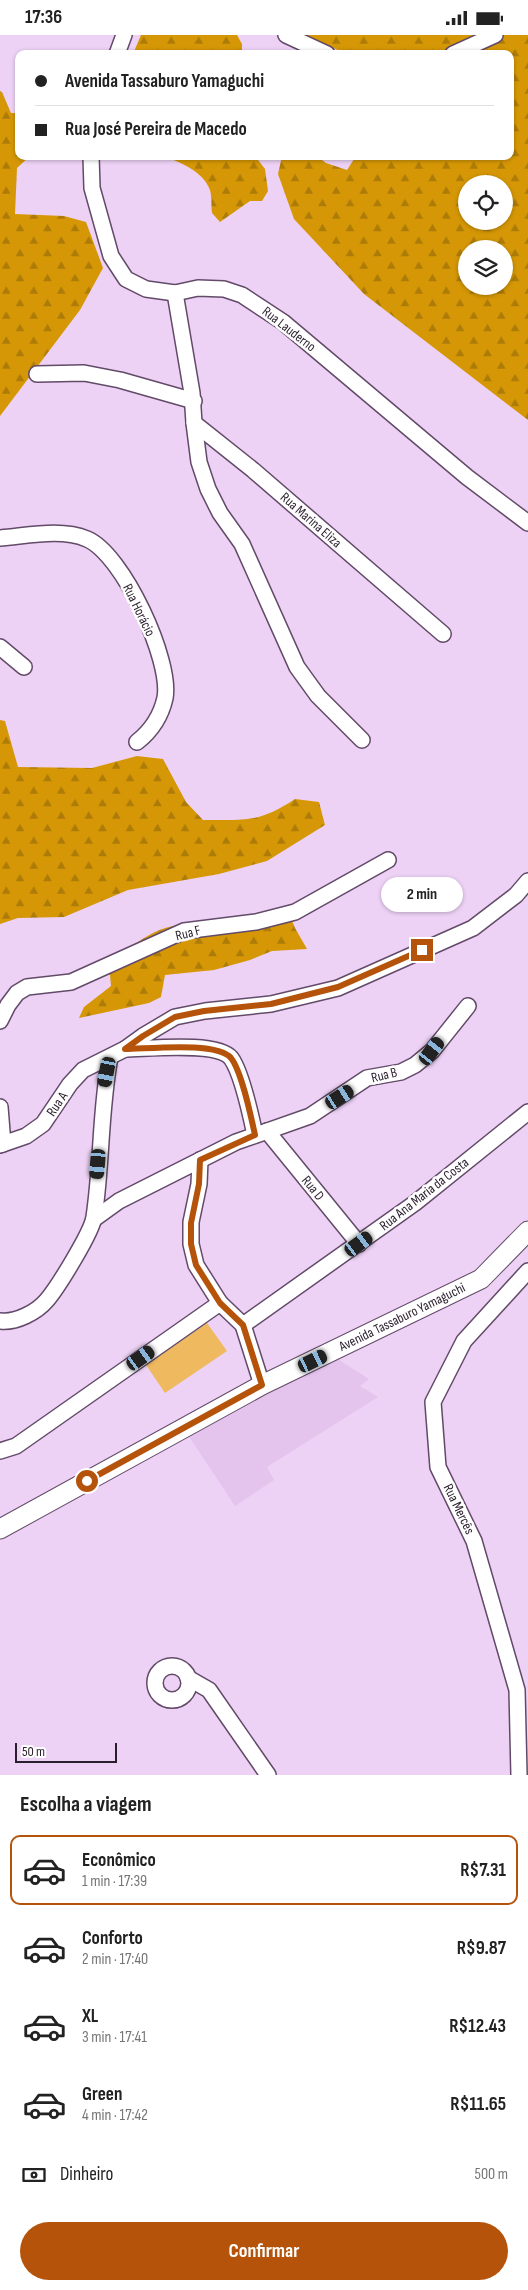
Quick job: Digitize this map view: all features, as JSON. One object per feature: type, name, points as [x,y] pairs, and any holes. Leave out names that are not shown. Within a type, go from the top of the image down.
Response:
[{"type":"street","points":[[118,50],[124,35]]},
{"type":"street","points":[[286,35],[318,50]]},
{"type":"street","points":[[462,50],[495,35]]},
{"type":"street","name":"Rua Lauderno","points":[[91,160],[92,188],[111,256],[126,279],[146,289],[175,293],[198,288],[224,289],[250,300],[283,322],[467,477],[528,523]]},
{"type":"street","points":[[175,293],[194,401],[194,423],[199,462],[208,489],[220,513],[242,544],[297,667],[318,697],[362,740]]},
{"type":"street","points":[[37,374],[84,373],[120,380],[194,401]]},
{"type":"street","name":"Rua Marina Eliza","points":[[194,423],[253,470],[443,634]]},
{"type":"street","name":"Rua Horácio","points":[[0,538],[60,534],[88,539],[105,553],[131,588],[146,617],[161,657],[165,678],[165,698],[158,719],[146,736],[137,742]]},
{"type":"street","points":[[0,647],[24,667]]},
{"type":"street","name":"Rua F","points":[[0,1021],[12,999],[27,987],[71,982],[184,931],[256,922],[294,912],[388,860]]},
{"type":"street","name":"Rua A","points":[[1,1145],[26,1136],[44,1124],[70,1084],[83,1071],[125,1049],[175,1017],[204,1011],[271,1004],[338,987],[472,928],[516,895],[528,881]]},
{"type":"street","name":"Rua B","points":[[94,1219],[119,1201],[200,1160],[261,1133],[310,1116],[367,1078],[401,1072],[415,1065],[432,1051],[468,1005]]},
{"type":"street","name":"Rua D","points":[[125,1049],[196,1048],[220,1051],[231,1058],[261,1133],[359,1244]]},
{"type":"street","points":[[0,1321],[6,1322],[27,1315],[47,1300],[82,1243],[94,1219],[104,1088],[110,1057]]},
{"type":"street","points":[[0,1107],[1,1145]]},
{"type":"street","name":"Rua Ana Maria da Costa","points":[[243,1325],[415,1203],[528,1112]]},
{"type":"street","points":[[200,1160],[199,1184],[191,1223],[191,1244],[196,1265],[220,1303],[243,1325],[262,1385]]},
{"type":"street","name":"Avenida Tassaburo Yamaguchi","points":[[0,1529],[262,1385],[481,1279],[528,1231]]},
{"type":"street","name":"Rua Mercês","points":[[519,1775],[517,1690],[474,1541],[438,1467],[433,1402],[464,1341],[528,1271]]},
{"type":"street","points":[[0,1451],[16,1446],[220,1303]]},
{"type":"street","points":[[188,1678],[209,1690],[268,1775]]},
{"type":"shaded area","points":[[207,1323],[227,1351],[165,1393],[146,1365]]},
{"type":"shaded area","points":[[336,1358],[369,1379],[360,1386],[378,1397],[267,1467],[274,1480],[235,1506],[188,1435]]},
{"type":"green space","points":[[141,35],[237,35],[242,44],[242,50],[135,50]]},
{"type":"green space","points":[[306,35],[528,35],[528,420],[364,294],[294,219],[278,174],[281,160],[322,160],[347,170],[353,160],[514,160],[514,50],[338,50]]},
{"type":"green space","points":[[0,91],[11,113],[15,113],[15,160],[26,160],[17,168],[15,214],[64,216],[86,222],[103,268],[80,310],[0,416]]},
{"type":"green space","points":[[173,160],[258,160],[265,169],[268,191],[262,201],[250,201],[220,222],[212,213],[210,190],[207,183],[197,172]]},
{"type":"green space","points":[[0,720],[5,721],[18,767],[92,768],[137,756],[163,759],[186,802],[203,820],[251,819],[282,807],[295,799],[319,802],[325,825],[267,861],[219,874],[128,890],[64,917],[18,918],[0,924]]},
{"type":"green space","points":[[286,906],[295,928],[307,949],[272,951],[250,960],[214,970],[165,975],[161,997],[149,1003],[79,1018],[84,1007],[111,986],[110,975],[95,965],[122,953],[147,936],[180,924],[257,916]]},
{"type":"route","points":[[87,1481],[262,1385],[243,1325],[220,1303],[196,1265],[191,1244],[191,1223],[199,1184],[200,1160],[255,1135],[243,1086],[231,1058],[220,1051],[196,1048],[125,1049],[175,1017],[204,1011],[271,1004],[338,987],[422,950]]}]
